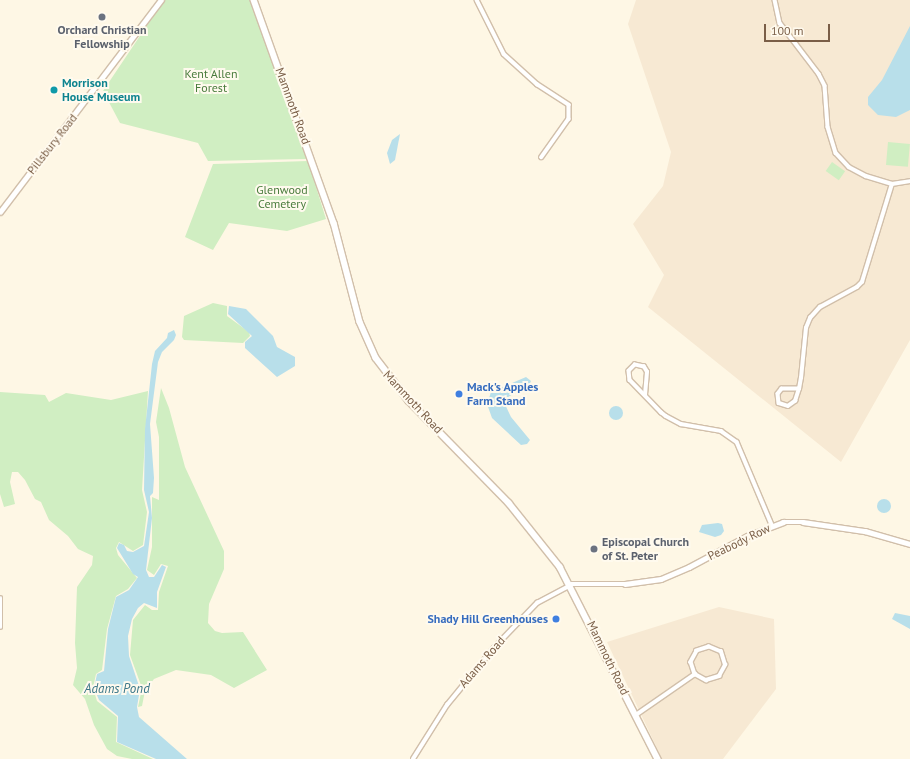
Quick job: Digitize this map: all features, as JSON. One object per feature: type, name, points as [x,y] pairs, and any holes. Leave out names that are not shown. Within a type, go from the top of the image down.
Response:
[{"type":"main road","name":"Mammoth Road","points":[[254,0],[332,216],[360,322],[376,358],[409,401],[509,503],[571,584],[658,759]]},
{"type":"street","name":"Pillsbury Road","points":[[0,212],[161,0]]},
{"type":"street","points":[[477,0],[504,54],[537,84],[569,105],[569,119],[542,157]]},
{"type":"street","points":[[775,0],[780,23],[819,74],[826,86],[828,127],[836,153],[856,172],[892,184],[910,182]]},
{"type":"street","points":[[799,389],[782,389],[777,397],[779,403],[785,406],[791,405],[799,389],[807,323],[820,307],[860,284],[892,184]]},
{"type":"street","points":[[645,395],[647,372],[644,367],[635,365],[630,368],[629,377],[645,395],[670,419],[720,431],[737,442],[745,456],[772,525]]},
{"type":"street","name":"Peabody Row","points":[[571,584],[625,584],[661,579],[772,525],[803,522],[865,531],[910,544]]},
{"type":"street","name":"Adams Road","points":[[413,759],[447,705],[493,649],[537,603],[571,584]]},
{"type":"street","points":[[0,598],[0,627]]},
{"type":"street","points":[[709,647],[721,652],[725,665],[719,676],[706,680],[695,674],[691,662],[697,650],[709,647]]},
{"type":"street","points":[[636,715],[695,674]]},
{"type":"shaded area","points":[[636,0],[910,0],[910,340],[841,462],[648,307],[664,275],[633,224],[663,186],[671,152],[628,24]]},
{"type":"shaded area","points":[[719,607],[774,619],[776,689],[723,759],[662,759],[607,642]]},
{"type":"green space","name":"Kent Allen Forest","points":[[164,0],[250,0],[307,159],[208,161],[198,143],[120,123],[103,91]]},
{"type":"green space","points":[[888,142],[910,144],[908,167],[886,165]]},
{"type":"green space","name":"Glenwood Cemetery","points":[[308,161],[326,219],[287,231],[229,223],[213,250],[185,237],[213,164]]},
{"type":"green space","points":[[832,162],[845,171],[839,180],[826,171]]},
{"type":"green space","points":[[213,303],[227,306],[227,316],[249,332],[250,336],[243,343],[184,340],[182,337],[184,316]]},
{"type":"green space","points":[[161,388],[169,408],[185,467],[224,551],[224,569],[209,604],[208,623],[215,631],[222,633],[243,632],[267,670],[234,688],[211,675],[176,670],[154,679],[145,691],[142,706],[138,707],[142,688],[130,655],[133,620],[145,605],[152,610],[158,610],[159,592],[168,566],[161,564],[154,575],[147,570],[152,547],[152,497],[159,500],[159,437],[156,422]]},
{"type":"green space","points":[[148,391],[142,490],[147,512],[143,545],[133,551],[119,542],[116,548],[118,555],[137,578],[128,589],[116,596],[107,629],[102,670],[96,674],[93,688],[97,701],[117,717],[116,742],[153,759],[132,759],[117,756],[107,749],[94,725],[85,699],[73,685],[77,668],[75,643],[77,587],[92,565],[93,556],[78,549],[68,536],[49,520],[41,502],[35,499],[25,480],[18,472],[12,472],[10,482],[15,504],[4,507],[0,494],[0,392],[45,395],[49,402],[66,393],[111,400]]},
{"type":"water","points":[[910,26],[910,110],[896,117],[878,115],[868,105],[868,97],[882,80]]},
{"type":"water","points":[[400,134],[395,160],[390,164],[387,153],[392,140]]},
{"type":"water","points":[[229,306],[246,309],[273,336],[277,347],[295,357],[295,366],[277,377],[245,348],[245,342],[252,336],[228,314]]},
{"type":"water","name":"Adams Pond","points":[[174,330],[176,335],[174,340],[162,352],[158,362],[150,424],[154,478],[153,493],[150,496],[152,518],[146,570],[149,577],[154,577],[162,565],[166,567],[157,592],[157,608],[144,603],[138,608],[132,619],[128,636],[129,656],[140,689],[137,707],[139,717],[187,759],[156,759],[117,742],[118,716],[99,700],[94,688],[97,674],[104,671],[108,629],[116,597],[129,590],[138,577],[133,574],[117,548],[119,543],[124,545],[127,551],[133,552],[144,546],[149,512],[144,490],[145,429],[152,364],[155,351],[167,338],[168,333]]},
{"type":"water","points":[[526,377],[531,381],[529,385],[503,400],[511,417],[530,440],[527,444],[521,445],[492,418],[487,404],[491,392]]},
{"type":"water","points":[[616,406],[621,408],[623,413],[621,418],[616,420],[611,418],[609,413],[611,408]]},
{"type":"water","points":[[881,499],[887,499],[891,503],[891,509],[887,513],[881,513],[877,509],[877,503]]},
{"type":"water","points":[[722,524],[724,531],[721,535],[715,537],[699,532],[702,525]]},
{"type":"water","points":[[895,613],[910,616],[910,629],[892,619]]},
{"type":"place","name":"Orchard Christian Fellowship","points":[[102,17]]},
{"type":"place","name":"Morrison House Museum","points":[[54,90]]},
{"type":"place","name":"Mack's Apples Farm Stand","points":[[459,394]]},
{"type":"place","name":"Episcopal Church of St. Peter","points":[[594,549]]},
{"type":"place","name":"Shady Hill Greenhouses","points":[[556,619]]}]
